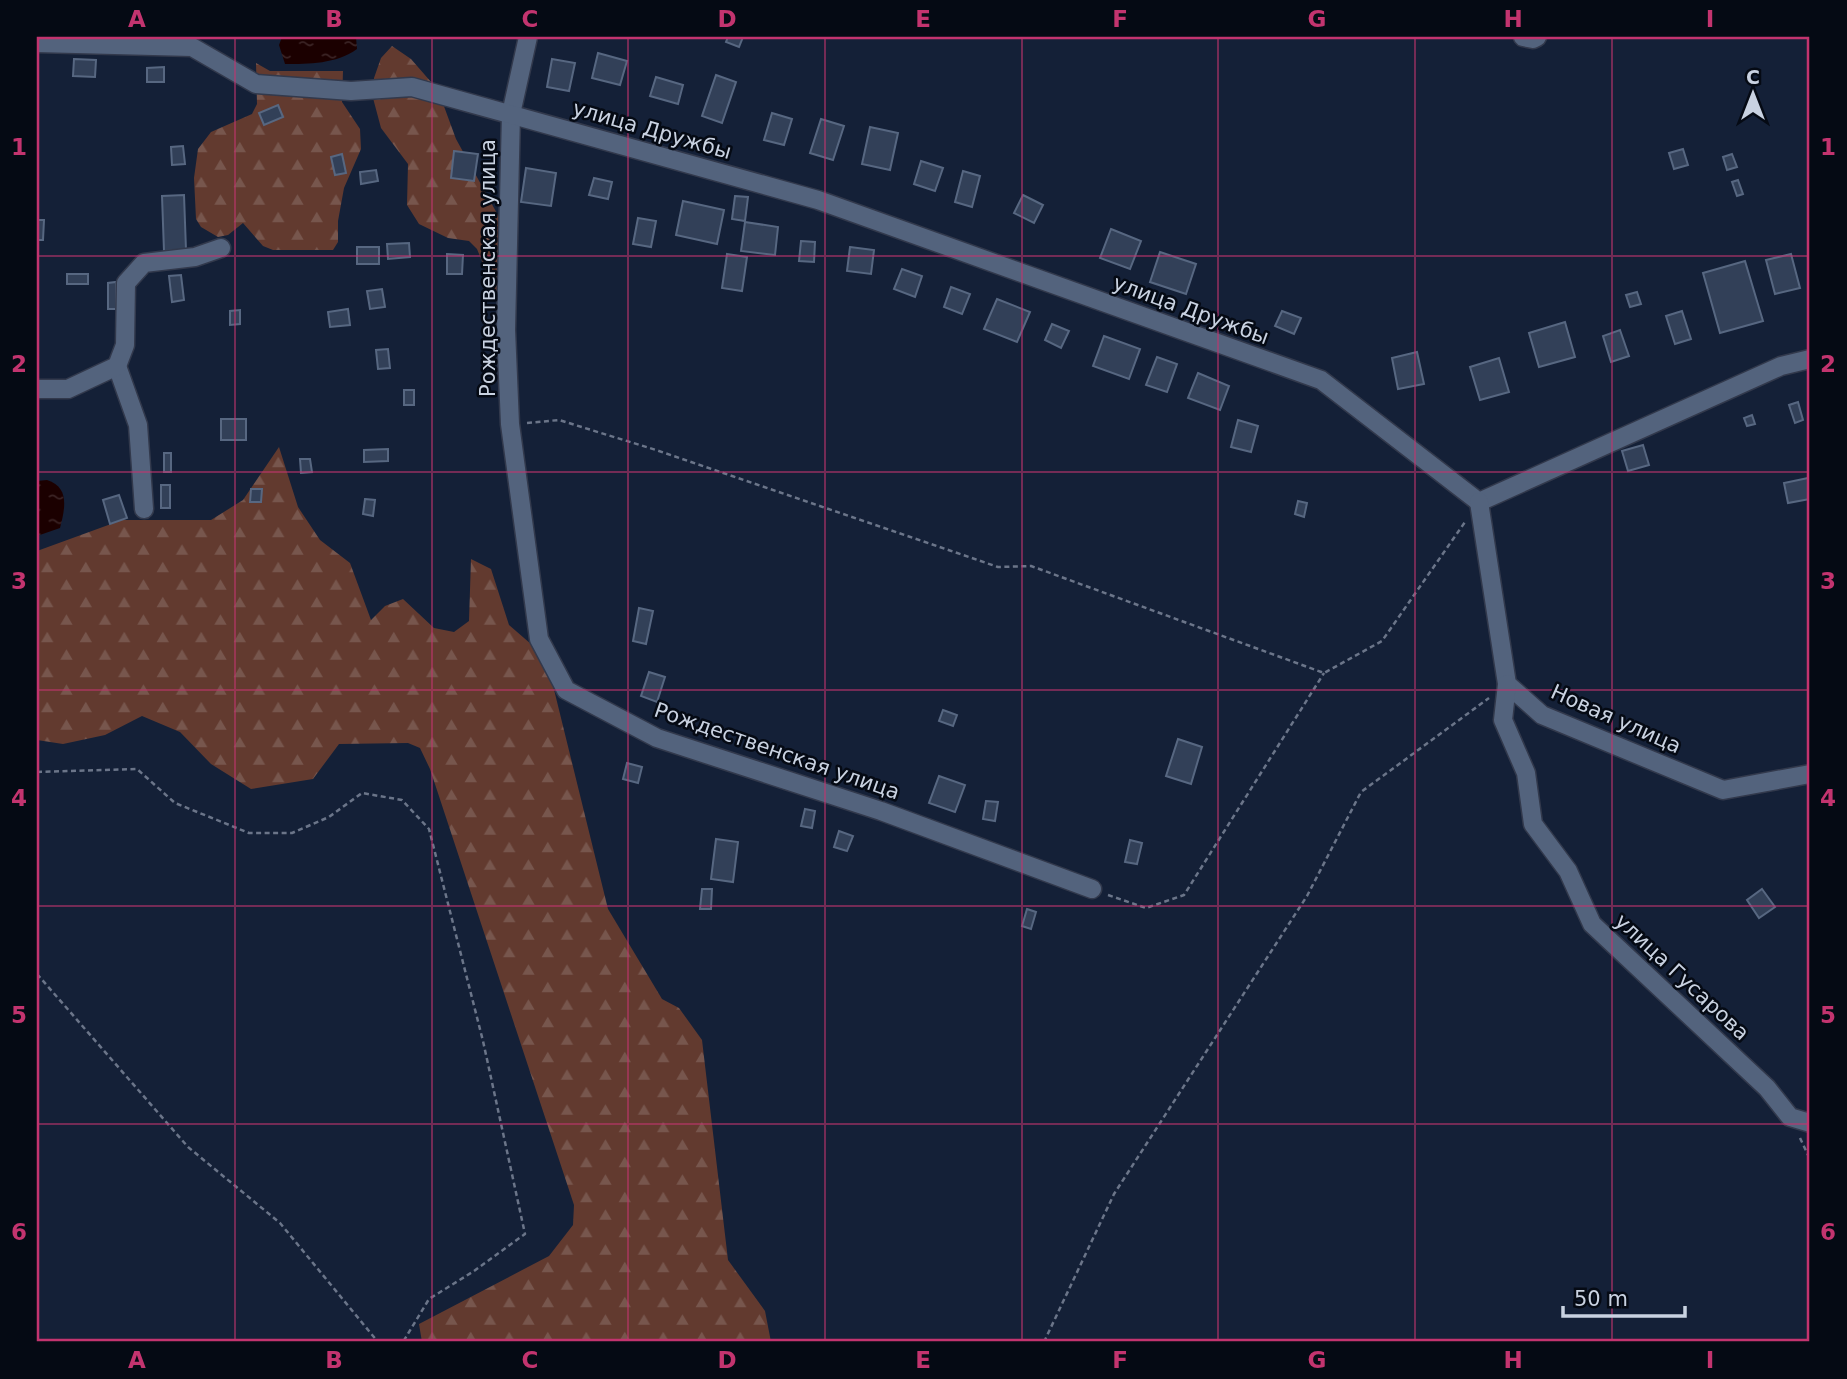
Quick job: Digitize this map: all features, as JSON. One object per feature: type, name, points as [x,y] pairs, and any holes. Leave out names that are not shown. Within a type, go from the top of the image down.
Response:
[{"type":"street","name":"Рождественская улица","points":[[528,37],[511,114],[506,330],[510,424],[539,639],[566,690],[657,738],[881,811],[1092,889]]},
{"type":"street","points":[[1523,37],[1537,37]]},
{"type":"street","name":"улица Дружбы","points":[[192,42],[256,84],[351,91],[412,87],[818,200],[1321,380],[1479,502]]},
{"type":"street","points":[[37,43],[192,42]]},
{"type":"street","points":[[144,509],[138,425],[117,366],[125,345],[126,283],[144,263],[195,257],[221,248]]},
{"type":"street","points":[[1507,684],[1479,502],[1781,366],[1810,359]]},
{"type":"street","points":[[37,389],[68,389],[117,366]]},
{"type":"street","name":"Новая улица","points":[[1507,684],[1542,715],[1723,790],[1810,774]]},
{"type":"street","name":"улица Гусарова","points":[[1507,684],[1503,720],[1525,774],[1533,824],[1568,871],[1592,925],[1767,1088],[1790,1116],[1810,1123]]},
{"type":"path","points":[[510,424],[558,420],[656,450],[998,567],[1031,566],[1324,673]]},
{"type":"path","points":[[1092,889],[1146,908],[1184,895],[1324,673],[1382,640],[1479,502]]},
{"type":"path","points":[[1044,1342],[1114,1194],[1307,896],[1361,792],[1507,684]]},
{"type":"path","points":[[37,772],[137,769],[175,803],[249,833],[292,833],[329,817],[362,793],[402,800],[429,829],[483,1041],[525,1234],[429,1299],[403,1342]]},
{"type":"path","points":[[37,974],[188,1147],[280,1223],[378,1342]]},
{"type":"green space","points":[[392,46],[411,59],[438,90],[456,139],[516,248],[505,307],[493,288],[477,249],[469,241],[448,238],[419,224],[407,205],[408,164],[381,128],[373,98],[374,78],[381,58]]},
{"type":"green space","points":[[256,63],[270,71],[343,71],[342,102],[360,129],[361,149],[344,188],[338,221],[338,242],[333,250],[273,250],[263,246],[243,223],[228,235],[218,237],[201,227],[196,219],[194,178],[198,149],[211,132],[252,114],[257,104]]},
{"type":"green space","points":[[279,447],[298,507],[320,540],[350,563],[371,620],[385,606],[403,599],[434,628],[454,632],[469,621],[471,559],[491,569],[509,625],[546,657],[608,909],[662,999],[679,1008],[702,1040],[728,1260],[765,1311],[771,1342],[422,1342],[419,1324],[549,1256],[573,1225],[574,1205],[430,769],[420,748],[408,743],[339,744],[313,779],[251,789],[211,764],[180,732],[142,716],[105,735],[63,744],[37,740],[37,551],[122,520],[211,520],[243,500]]},
{"type":"water","points":[[282,37],[356,37],[357,49],[331,60],[285,64],[279,45]]},
{"type":"water","points":[[47,480],[63,493],[63,513],[60,528],[37,536],[37,481]]},
{"type":"building","points":[[728,37],[743,37],[739,47],[726,42]]},
{"type":"building","points":[[598,53],[627,61],[620,85],[592,78]]},
{"type":"building","points":[[74,59],[96,60],[95,77],[73,76]]},
{"type":"building","points":[[552,59],[575,63],[569,91],[547,87]]},
{"type":"building","points":[[164,67],[164,82],[147,82],[147,68]]},
{"type":"building","points":[[716,75],[736,82],[722,123],[702,116]]},
{"type":"building","points":[[656,77],[683,85],[678,104],[650,96]]},
{"type":"building","points":[[278,105],[283,117],[264,125],[259,113]]},
{"type":"building","points":[[772,113],[792,119],[784,145],[764,140]]},
{"type":"building","points":[[821,119],[844,126],[833,160],[810,153]]},
{"type":"building","points":[[870,127],[898,133],[890,170],[862,164]]},
{"type":"building","points":[[183,146],[185,164],[172,165],[171,147]]},
{"type":"building","points":[[1683,149],[1688,165],[1674,169],[1669,153]]},
{"type":"building","points":[[454,151],[478,154],[474,181],[451,178]]},
{"type":"building","points":[[342,154],[346,173],[335,175],[331,157]]},
{"type":"building","points":[[1732,154],[1737,167],[1727,170],[1723,157]]},
{"type":"building","points":[[921,161],[943,168],[935,191],[914,184]]},
{"type":"building","points":[[526,168],[556,173],[551,206],[521,202]]},
{"type":"building","points":[[376,170],[378,181],[361,184],[360,172]]},
{"type":"building","points":[[963,171],[980,176],[972,207],[955,202]]},
{"type":"building","points":[[594,178],[612,182],[608,199],[589,195]]},
{"type":"building","points":[[1738,180],[1743,194],[1737,196],[1732,182]]},
{"type":"building","points":[[184,195],[186,250],[164,251],[162,196]]},
{"type":"building","points":[[1023,195],[1043,205],[1034,223],[1014,213]]},
{"type":"building","points":[[735,196],[748,197],[745,221],[732,219]]},
{"type":"building","points":[[683,201],[724,210],[717,244],[676,235]]},
{"type":"building","points":[[638,218],[656,221],[651,247],[633,244]]},
{"type":"building","points":[[37,220],[44,220],[43,240],[37,240]]},
{"type":"building","points":[[745,222],[778,227],[775,255],[741,251]]},
{"type":"building","points":[[1111,229],[1141,241],[1130,269],[1100,258]]},
{"type":"building","points":[[801,241],[815,242],[814,262],[799,261]]},
{"type":"building","points":[[409,243],[410,257],[388,259],[387,244]]},
{"type":"building","points":[[357,247],[379,247],[379,264],[357,264]]},
{"type":"building","points":[[850,247],[874,250],[871,274],[847,271]]},
{"type":"building","points":[[1160,252],[1196,264],[1186,294],[1150,282]]},
{"type":"building","points":[[447,254],[463,255],[462,274],[447,274]]},
{"type":"building","points":[[727,254],[747,257],[742,291],[722,288]]},
{"type":"building","points":[[1791,254],[1800,288],[1775,294],[1766,260]]},
{"type":"building","points":[[1745,261],[1763,321],[1720,333],[1703,273]]},
{"type":"building","points":[[902,269],[922,276],[915,297],[894,289]]},
{"type":"building","points":[[67,274],[88,274],[88,284],[67,284]]},
{"type":"building","points":[[181,275],[184,300],[172,302],[169,276]]},
{"type":"building","points":[[116,282],[116,309],[108,309],[108,283]]},
{"type":"building","points":[[951,287],[970,294],[962,314],[944,307]]},
{"type":"building","points":[[382,289],[385,307],[370,309],[367,291]]},
{"type":"building","points":[[1637,292],[1641,304],[1630,307],[1626,295]]},
{"type":"building","points":[[997,299],[1030,312],[1017,342],[984,329]]},
{"type":"building","points":[[348,309],[350,325],[330,327],[328,312]]},
{"type":"building","points":[[240,310],[240,324],[230,325],[230,311]]},
{"type":"building","points":[[1282,311],[1301,318],[1294,334],[1275,326]]},
{"type":"building","points":[[1682,311],[1691,339],[1675,344],[1666,316]]},
{"type":"building","points":[[1565,322],[1575,357],[1539,367],[1529,333]]},
{"type":"building","points":[[1052,324],[1069,331],[1061,348],[1045,340]]},
{"type":"building","points":[[1620,330],[1629,356],[1611,362],[1603,336]]},
{"type":"building","points":[[1104,336],[1140,349],[1129,379],[1093,366]]},
{"type":"building","points":[[388,349],[390,368],[378,369],[376,350]]},
{"type":"building","points":[[1417,352],[1424,384],[1398,389],[1392,358]]},
{"type":"building","points":[[1157,357],[1177,364],[1167,392],[1146,385]]},
{"type":"building","points":[[1499,358],[1509,392],[1480,400],[1470,367]]},
{"type":"building","points":[[1198,373],[1229,386],[1220,410],[1188,398]]},
{"type":"building","points":[[404,390],[414,390],[414,405],[404,405]]},
{"type":"building","points":[[1798,402],[1803,420],[1795,423],[1789,405]]},
{"type":"building","points":[[1752,415],[1755,424],[1747,426],[1744,418]]},
{"type":"building","points":[[221,419],[246,419],[246,440],[221,440]]},
{"type":"building","points":[[1238,420],[1258,426],[1251,452],[1231,447]]},
{"type":"building","points":[[1643,445],[1649,465],[1628,471],[1622,451]]},
{"type":"building","points":[[388,449],[388,461],[364,462],[364,450]]},
{"type":"building","points":[[164,453],[171,453],[171,472],[164,472]]},
{"type":"building","points":[[300,459],[310,459],[312,472],[301,473]]},
{"type":"building","points":[[1808,478],[1810,499],[1788,503],[1784,483]]},
{"type":"building","points":[[161,485],[170,485],[170,508],[161,508]]},
{"type":"building","points":[[251,489],[262,489],[261,502],[250,502]]},
{"type":"building","points":[[119,495],[127,518],[110,524],[103,500]]},
{"type":"building","points":[[365,499],[375,500],[373,516],[363,514]]},
{"type":"building","points":[[1298,501],[1307,503],[1304,517],[1295,514]]},
{"type":"building","points":[[639,608],[653,611],[646,644],[633,641]]},
{"type":"building","points":[[649,672],[665,677],[657,702],[641,696]]},
{"type":"building","points":[[943,710],[957,715],[953,726],[939,721]]},
{"type":"building","points":[[1178,739],[1202,747],[1191,784],[1166,776]]},
{"type":"building","points":[[627,763],[642,767],[638,783],[623,779]]},
{"type":"building","points":[[939,776],[965,785],[955,812],[929,803]]},
{"type":"building","points":[[986,801],[998,802],[995,821],[983,819]]},
{"type":"building","points":[[805,809],[815,811],[812,828],[801,826]]},
{"type":"building","points":[[839,831],[853,836],[847,851],[834,847]]},
{"type":"building","points":[[716,839],[738,842],[733,882],[711,879]]},
{"type":"building","points":[[1130,840],[1142,843],[1137,864],[1125,862]]},
{"type":"building","points":[[702,889],[712,889],[711,909],[700,909]]},
{"type":"building","points":[[1762,889],[1775,907],[1759,918],[1747,900]]},
{"type":"building","points":[[1027,909],[1036,912],[1031,929],[1022,926]]}]
